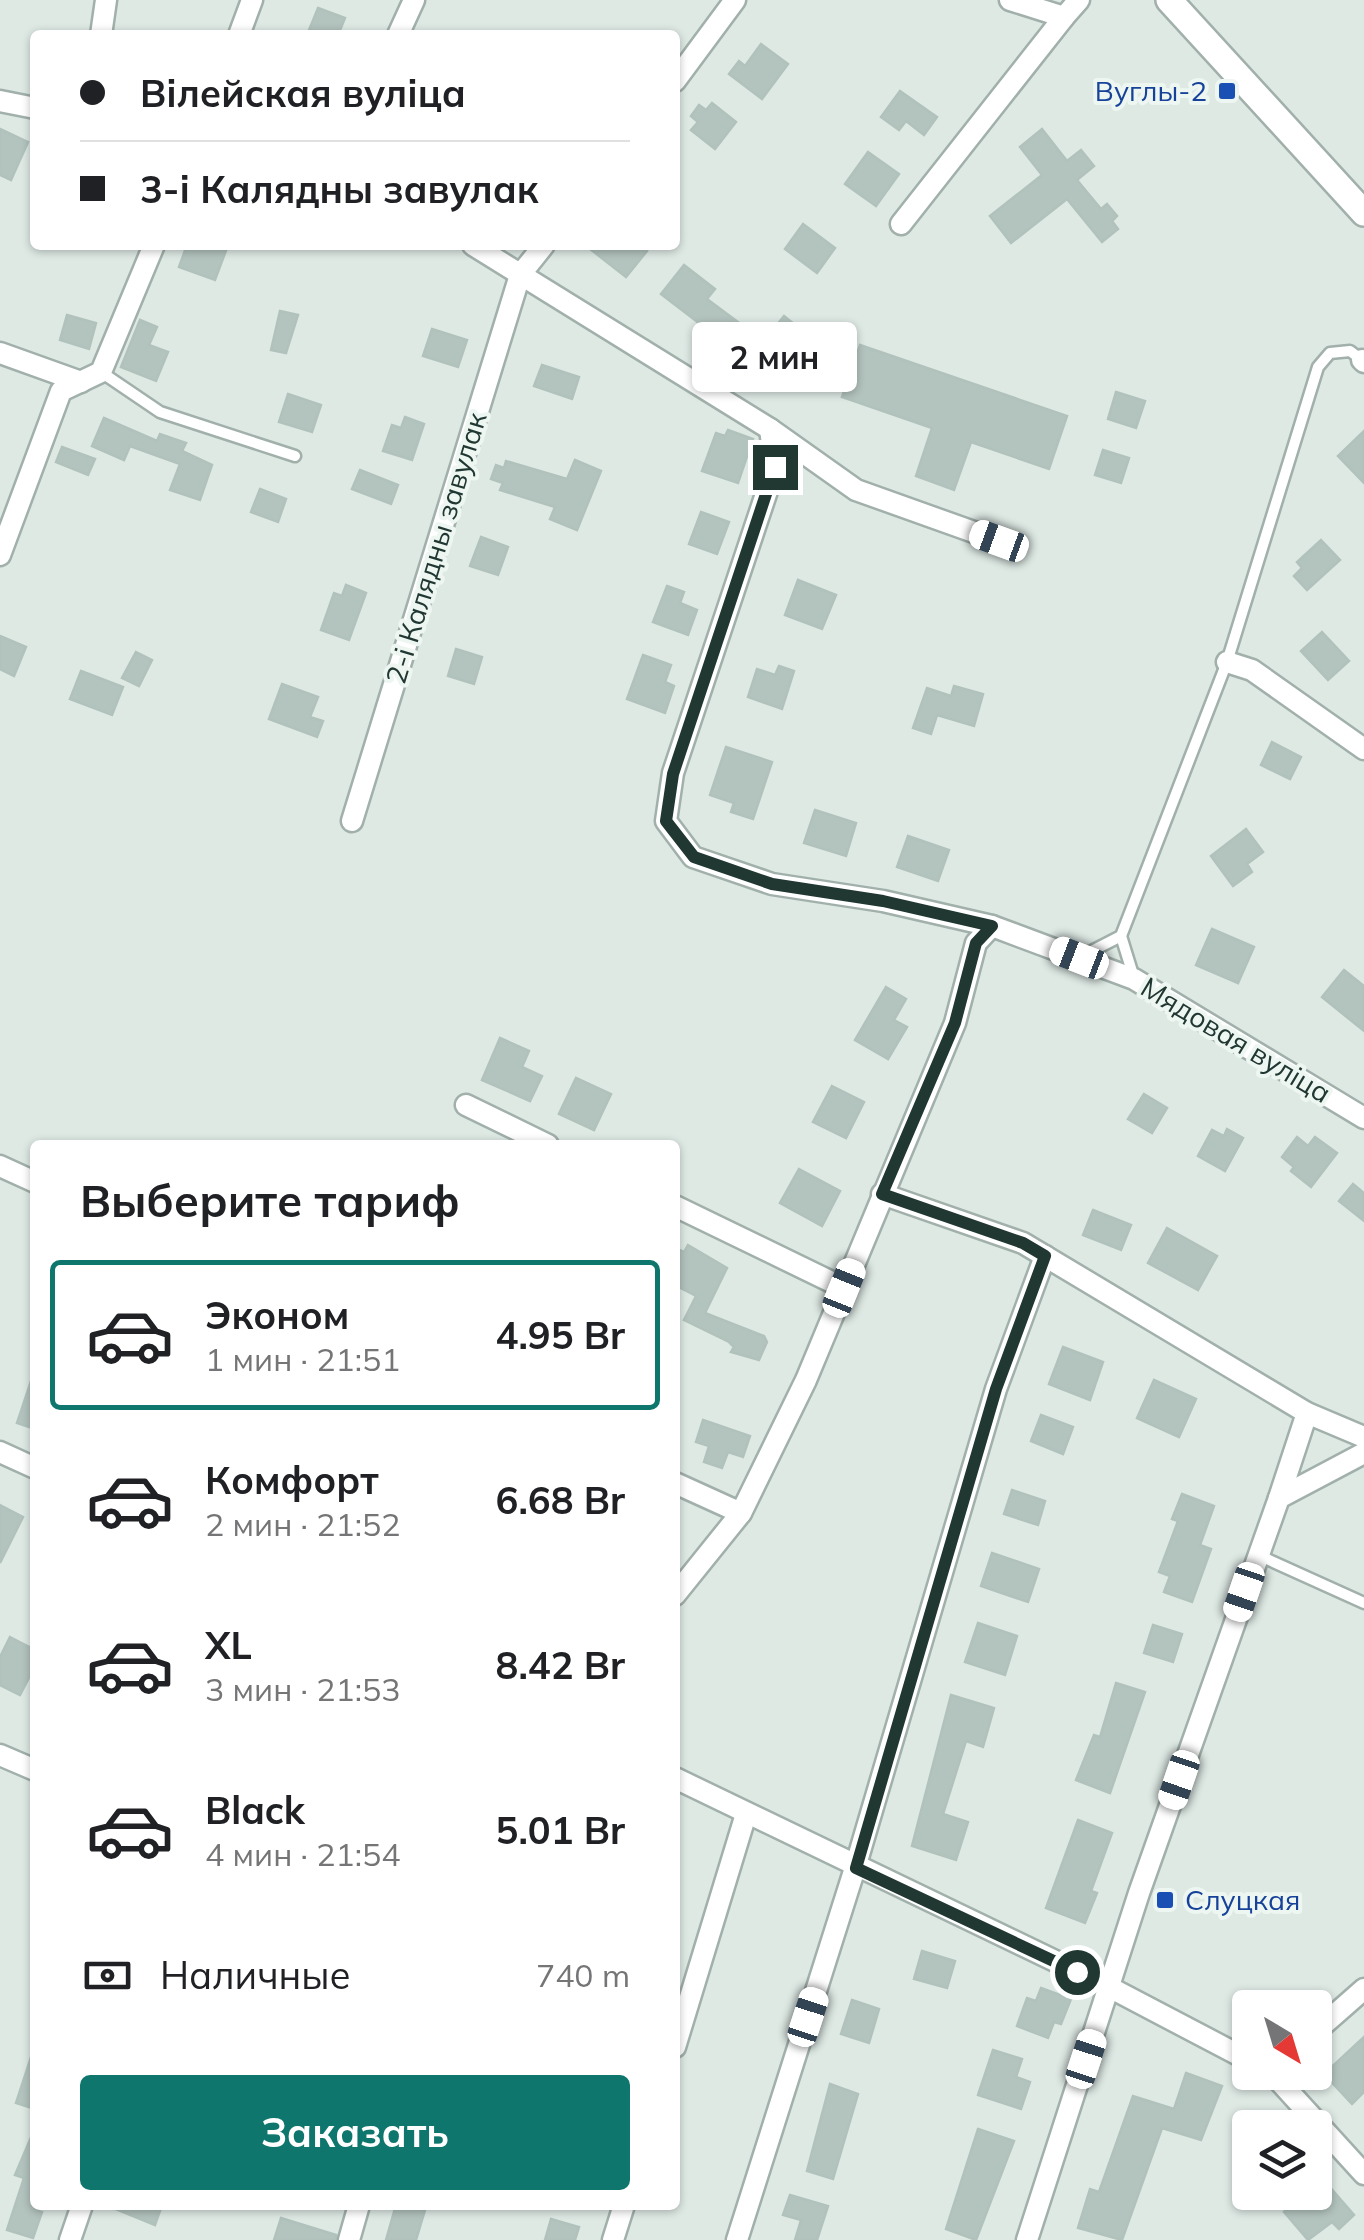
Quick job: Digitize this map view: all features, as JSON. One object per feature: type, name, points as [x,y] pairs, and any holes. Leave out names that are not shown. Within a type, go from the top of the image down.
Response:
[{"type":"street","points":[[102,30],[106,0]]},
{"type":"street","points":[[241,30],[252,0]]},
{"type":"street","points":[[400,30],[414,0]]},
{"type":"street","points":[[680,73],[735,0]]},
{"type":"street","points":[[1010,0],[1064,17]]},
{"type":"street","points":[[901,224],[1079,0]]},
{"type":"street","points":[[1169,0],[1364,213]]},
{"type":"street","points":[[0,101],[30,107]]},
{"type":"street","points":[[0,555],[61,392],[100,372],[152,250]]},
{"type":"street","points":[[480,250],[770,429],[856,490],[999,541]]},
{"type":"street","points":[[520,275],[540,250]]},
{"type":"street","name":"2-і Калядны завулак","points":[[352,821],[520,275]]},
{"type":"street","points":[[0,353],[81,382]]},
{"type":"street","name":"Мядовая вуліца","points":[[770,429],[775,467],[673,774],[666,821],[694,857],[772,884],[883,901],[992,926],[1134,978],[1364,1118]]},
{"type":"street","points":[[1228,662],[1252,670],[1364,748]]},
{"type":"street","points":[[680,1588],[741,1513],[806,1380],[955,1023],[976,943],[992,926]]},
{"type":"street","points":[[466,1106],[537,1140]]},
{"type":"street","points":[[0,1166],[30,1180]]},
{"type":"street","points":[[882,1194],[1023,1243],[1308,1414],[1364,1437]]},
{"type":"street","points":[[680,1208],[844,1288]]},
{"type":"street","points":[[737,2240],[856,1868],[996,1389],[1045,1256]]},
{"type":"street","points":[[1027,2240],[1109,1987],[1308,1414]]},
{"type":"street","points":[[0,1452],[30,1466]]},
{"type":"street","points":[[1279,1498],[1364,1453]]},
{"type":"street","points":[[680,1485],[741,1513]]},
{"type":"street","points":[[0,1756],[30,1768]]},
{"type":"street","points":[[680,1781],[1109,1987],[1232,2052]]},
{"type":"street","points":[[680,2031],[746,1814]]},
{"type":"street","points":[[1332,2017],[1364,1989]]},
{"type":"street","points":[[1288,2090],[1364,2174]]},
{"type":"street","points":[[70,2240],[80,2210]]},
{"type":"street","points":[[349,2240],[358,2210]]},
{"type":"street","points":[[613,2240],[622,2210]]},
{"type":"lane","points":[[1134,978],[1121,936],[1228,662],[1318,366],[1330,353],[1350,351],[1363,361]]},
{"type":"lane","points":[[100,372],[160,412],[295,456]]},
{"type":"lane","points":[[1079,958],[1121,936]]},
{"type":"lane","points":[[1257,1555],[1364,1603]]},
{"type":"building","points":[[318,8],[345,18],[340,30],[309,30]]},
{"type":"building","points":[[761,44],[788,64],[762,99],[729,74],[739,61],[745,66]]},
{"type":"building","points":[[900,91],[937,117],[924,135],[906,121],[899,130],[881,117]]},
{"type":"building","points":[[712,103],[736,122],[715,149],[691,130],[698,122],[691,116],[699,105],[706,110]]},
{"type":"building","points":[[0,129],[28,142],[11,180],[0,175]]},
{"type":"building","points":[[1042,129],[1067,161],[1081,150],[1094,166],[1077,180],[1101,209],[1107,204],[1117,216],[1112,221],[1118,229],[1102,242],[1067,199],[1011,243],[990,216],[1042,175],[1020,147]]},
{"type":"building","points":[[868,152],[899,174],[876,206],[845,184]]},
{"type":"building","points":[[803,224],[835,248],[817,273],[785,249]]},
{"type":"building","points":[[185,250],[226,250],[215,280],[179,267]]},
{"type":"building","points":[[591,250],[647,251],[626,277]]},
{"type":"building","points":[[684,265],[715,289],[707,299],[762,340],[739,371],[700,342],[708,330],[661,294]]},
{"type":"building","points":[[280,311],[298,315],[286,353],[271,350]]},
{"type":"building","points":[[67,315],[96,323],[89,349],[60,340]]},
{"type":"building","points":[[784,316],[806,334],[788,355],[767,337]]},
{"type":"building","points":[[140,320],[157,327],[149,345],[168,352],[156,381],[121,367]]},
{"type":"building","points":[[432,329],[467,340],[458,367],[423,356]]},
{"type":"building","points":[[860,345],[1067,416],[1049,469],[971,442],[954,490],[916,476],[932,428],[842,397]]},
{"type":"building","points":[[542,365],[579,377],[572,399],[534,386]]},
{"type":"building","points":[[1116,392],[1145,401],[1136,428],[1108,419]]},
{"type":"building","points":[[288,394],[321,405],[312,432],[279,422]]},
{"type":"building","points":[[405,417],[424,424],[412,460],[383,451],[392,425],[401,428]]},
{"type":"building","points":[[104,418],[157,441],[160,434],[186,443],[182,451],[212,465],[200,500],[170,490],[180,464],[130,446],[124,460],[92,446]]},
{"type":"building","points":[[728,430],[753,439],[738,483],[702,471],[716,433],[725,436]]},
{"type":"building","points":[[1364,431],[1364,483],[1338,456]]},
{"type":"building","points":[[62,447],[95,459],[88,475],[56,462]]},
{"type":"building","points":[[1103,450],[1129,458],[1121,483],[1095,475]]},
{"type":"building","points":[[575,460],[601,471],[577,530],[550,519],[555,507],[500,490],[503,483],[491,479],[496,465],[504,468],[506,461],[567,479]]},
{"type":"building","points":[[360,470],[398,485],[391,504],[352,489]]},
{"type":"building","points":[[260,489],[286,499],[278,522],[251,512]]},
{"type":"building","points":[[701,512],[729,522],[717,554],[689,544]]},
{"type":"building","points":[[481,537],[508,547],[498,575],[470,566]]},
{"type":"building","points":[[1321,540],[1340,560],[1307,590],[1294,576],[1302,568],[1297,562]]},
{"type":"building","points":[[798,580],[836,595],[822,629],[785,615]]},
{"type":"building","points":[[346,585],[366,593],[349,640],[321,630],[334,593],[342,596]]},
{"type":"building","points":[[667,586],[684,592],[680,603],[697,610],[688,635],[653,622]]},
{"type":"building","points":[[1322,632],[1349,661],[1328,680],[1301,651]]},
{"type":"building","points":[[0,636],[26,647],[14,676],[0,669]]},
{"type":"building","points":[[456,649],[482,657],[474,684],[448,676]]},
{"type":"building","points":[[136,652],[152,660],[139,686],[122,678]]},
{"type":"building","points":[[643,655],[671,665],[665,682],[674,686],[665,713],[627,699]]},
{"type":"building","points":[[779,666],[794,671],[782,709],[748,697],[757,669],[775,675]]},
{"type":"building","points":[[81,671],[123,687],[112,715],[70,699]]},
{"type":"building","points":[[282,684],[318,697],[310,717],[323,721],[317,737],[269,719]]},
{"type":"building","points":[[954,686],[983,694],[974,726],[937,715],[931,734],[913,728],[927,688],[951,696]]},
{"type":"building","points":[[1272,742],[1301,757],[1290,779],[1261,765]]},
{"type":"building","points":[[726,747],[772,762],[753,819],[731,812],[734,803],[710,795]]},
{"type":"building","points":[[815,810],[856,823],[846,856],[804,843]]},
{"type":"building","points":[[1246,829],[1263,852],[1247,864],[1252,872],[1233,886],[1211,856]]},
{"type":"building","points":[[908,836],[949,850],[938,881],[897,867]]},
{"type":"building","points":[[1212,929],[1254,947],[1238,983],[1196,965]]},
{"type":"building","points":[[1344,970],[1364,986],[1364,1031],[1322,997]]},
{"type":"building","points":[[886,987],[906,999],[894,1020],[907,1027],[888,1059],[855,1040]]},
{"type":"building","points":[[500,1038],[529,1051],[522,1067],[542,1076],[530,1101],[482,1080]]},
{"type":"building","points":[[576,1078],[611,1094],[594,1130],[559,1114]]},
{"type":"building","points":[[832,1086],[864,1102],[846,1138],[813,1122]]},
{"type":"building","points":[[1144,1094],[1167,1108],[1152,1133],[1128,1119]]},
{"type":"building","points":[[1227,1129],[1243,1138],[1225,1171],[1198,1156],[1212,1130],[1224,1136]]},
{"type":"building","points":[[1297,1137],[1308,1146],[1315,1137],[1337,1153],[1311,1187],[1291,1171],[1294,1167],[1282,1157]]},
{"type":"building","points":[[799,1169],[840,1191],[822,1226],[780,1203]]},
{"type":"building","points":[[1353,1184],[1364,1193],[1364,1221],[1339,1201]]},
{"type":"building","points":[[1093,1210],[1131,1225],[1121,1250],[1083,1235]]},
{"type":"building","points":[[1167,1228],[1217,1256],[1198,1290],[1148,1263]]},
{"type":"building","points":[[688,1245],[727,1268],[705,1313],[764,1336],[767,1342],[759,1360],[731,1352],[734,1347],[729,1342],[684,1320],[696,1296],[680,1288],[680,1250],[684,1252]]},
{"type":"building","points":[[1063,1347],[1103,1362],[1090,1400],[1049,1384]]},
{"type":"building","points":[[1154,1380],[1196,1399],[1179,1437],[1137,1418]]},
{"type":"building","points":[[30,1384],[30,1427],[17,1423]]},
{"type":"building","points":[[1041,1415],[1073,1427],[1063,1454],[1031,1441]]},
{"type":"building","points":[[703,1420],[750,1436],[743,1457],[728,1452],[722,1468],[704,1462],[709,1446],[696,1442]]},
{"type":"building","points":[[1012,1490],[1045,1501],[1038,1525],[1004,1514]]},
{"type":"building","points":[[1182,1494],[1214,1506],[1200,1545],[1211,1549],[1192,1602],[1164,1592],[1170,1576],[1159,1572],[1178,1521],[1172,1519]]},
{"type":"building","points":[[0,1505],[23,1517],[0,1563]]},
{"type":"building","points":[[992,1553],[1039,1569],[1028,1602],[981,1586]]},
{"type":"building","points":[[978,1623],[1017,1636],[1005,1675],[965,1662]]},
{"type":"building","points":[[1153,1625],[1182,1634],[1173,1662],[1144,1653]]},
{"type":"building","points":[[10,1637],[30,1647],[30,1676],[20,1695],[0,1685],[0,1657]]},
{"type":"building","points":[[1116,1683],[1145,1692],[1110,1793],[1076,1780],[1094,1735],[1100,1737]]},
{"type":"building","points":[[951,1695],[994,1708],[983,1747],[966,1741],[943,1814],[968,1822],[956,1860],[912,1846]]},
{"type":"building","points":[[1078,1820],[1112,1833],[1091,1891],[1097,1893],[1085,1923],[1046,1908]]},
{"type":"building","points":[[922,1951],[955,1961],[947,1988],[914,1979]]},
{"type":"building","points":[[1041,1988],[1071,1999],[1061,2024],[1054,2022],[1048,2038],[1017,2026],[1027,1998],[1036,2001]]},
{"type":"building","points":[[852,2000],[879,2009],[869,2043],[841,2034]]},
{"type":"building","points":[[1364,2037],[1364,2092],[1352,2104],[1332,2083],[1332,2067]]},
{"type":"building","points":[[993,2050],[1022,2059],[1016,2077],[1030,2082],[1021,2109],[978,2095]]},
{"type":"building","points":[[30,2060],[30,2107],[16,2103]]},
{"type":"building","points":[[1186,2073],[1222,2086],[1201,2140],[1162,2128],[1122,2240],[1078,2228],[1090,2189],[1099,2192],[1133,2096],[1174,2109]]},
{"type":"building","points":[[830,2084],[858,2094],[833,2179],[807,2171]]},
{"type":"building","points":[[978,2129],[1014,2141],[976,2240],[946,2229]]},
{"type":"building","points":[[30,2140],[30,2210],[42,2212],[33,2238],[7,2230],[24,2178],[15,2175]]},
{"type":"building","points":[[1332,2190],[1354,2215],[1339,2229],[1332,2222],[1308,2240],[1284,2212],[1332,2210]]},
{"type":"building","points":[[790,2195],[828,2206],[817,2240],[795,2240],[801,2220],[783,2215]]},
{"type":"building","points":[[118,2210],[160,2210],[155,2225]]},
{"type":"building","points":[[395,2210],[425,2210],[416,2240],[386,2240]]},
{"type":"building","points":[[281,2218],[336,2235],[336,2240],[274,2240]]},
{"type":"building","points":[[551,2219],[579,2227],[575,2240],[545,2240]]},
{"type":"place","name":"Вуглы-2","points":[[1227,91]]},
{"type":"place","name":"Слуцкая","points":[[1165,1900]]},
{"type":"route","points":[[775,467],[673,774],[666,821],[694,857],[772,884],[883,901],[992,926],[976,943],[955,1023],[882,1194],[1023,1243],[1045,1256],[996,1389],[856,1868],[1077,1972]]}]
